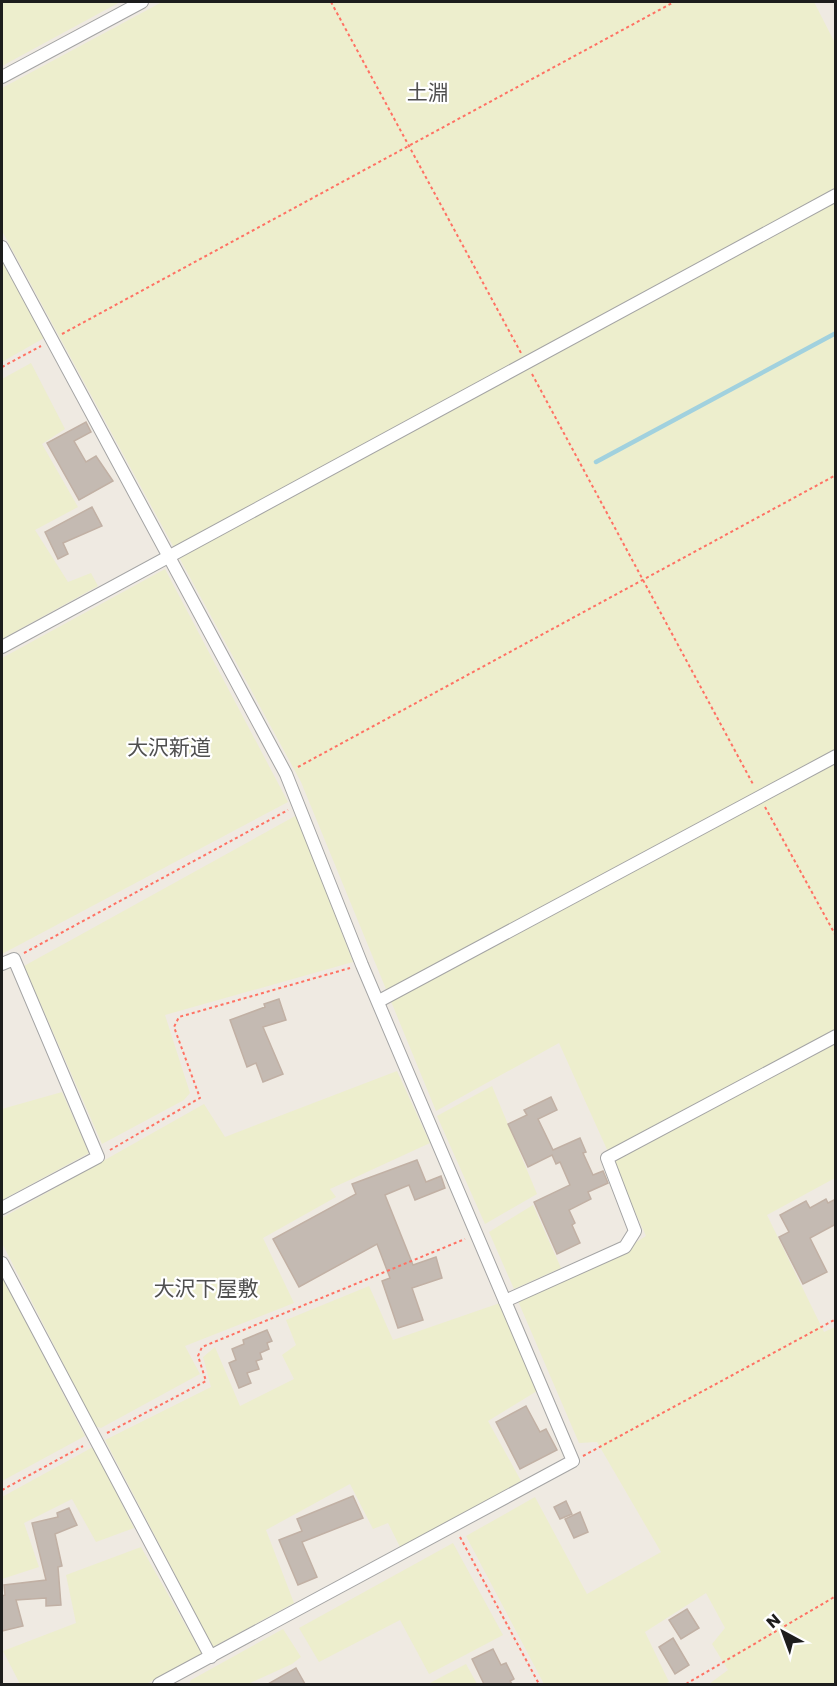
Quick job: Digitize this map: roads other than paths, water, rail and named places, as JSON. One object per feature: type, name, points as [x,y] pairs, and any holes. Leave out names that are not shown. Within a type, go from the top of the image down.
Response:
[{"type":"street","points":[[2,77],[142,2]]},
{"type":"street","points":[[2,647],[166,556],[836,195]]},
{"type":"street","points":[[2,247],[166,556],[286,774],[362,965],[573,1461],[159,1684]]},
{"type":"street","points":[[379,1001],[836,756]]},
{"type":"street","points":[[2,964],[14,959],[98,1156],[2,1208]]},
{"type":"street","points":[[505,1300],[626,1247],[635,1231],[607,1158],[836,1036]]},
{"type":"street","points":[[2,1263],[211,1657]]},
{"type":"waterway","points":[[596,462],[836,333]]},
{"type":"district","name":"土淵","points":[[428,93]]},
{"type":"district","name":"大沢新道","points":[[169,748]]},
{"type":"district","name":"大沢下屋敷","points":[[206,1289]]}]
